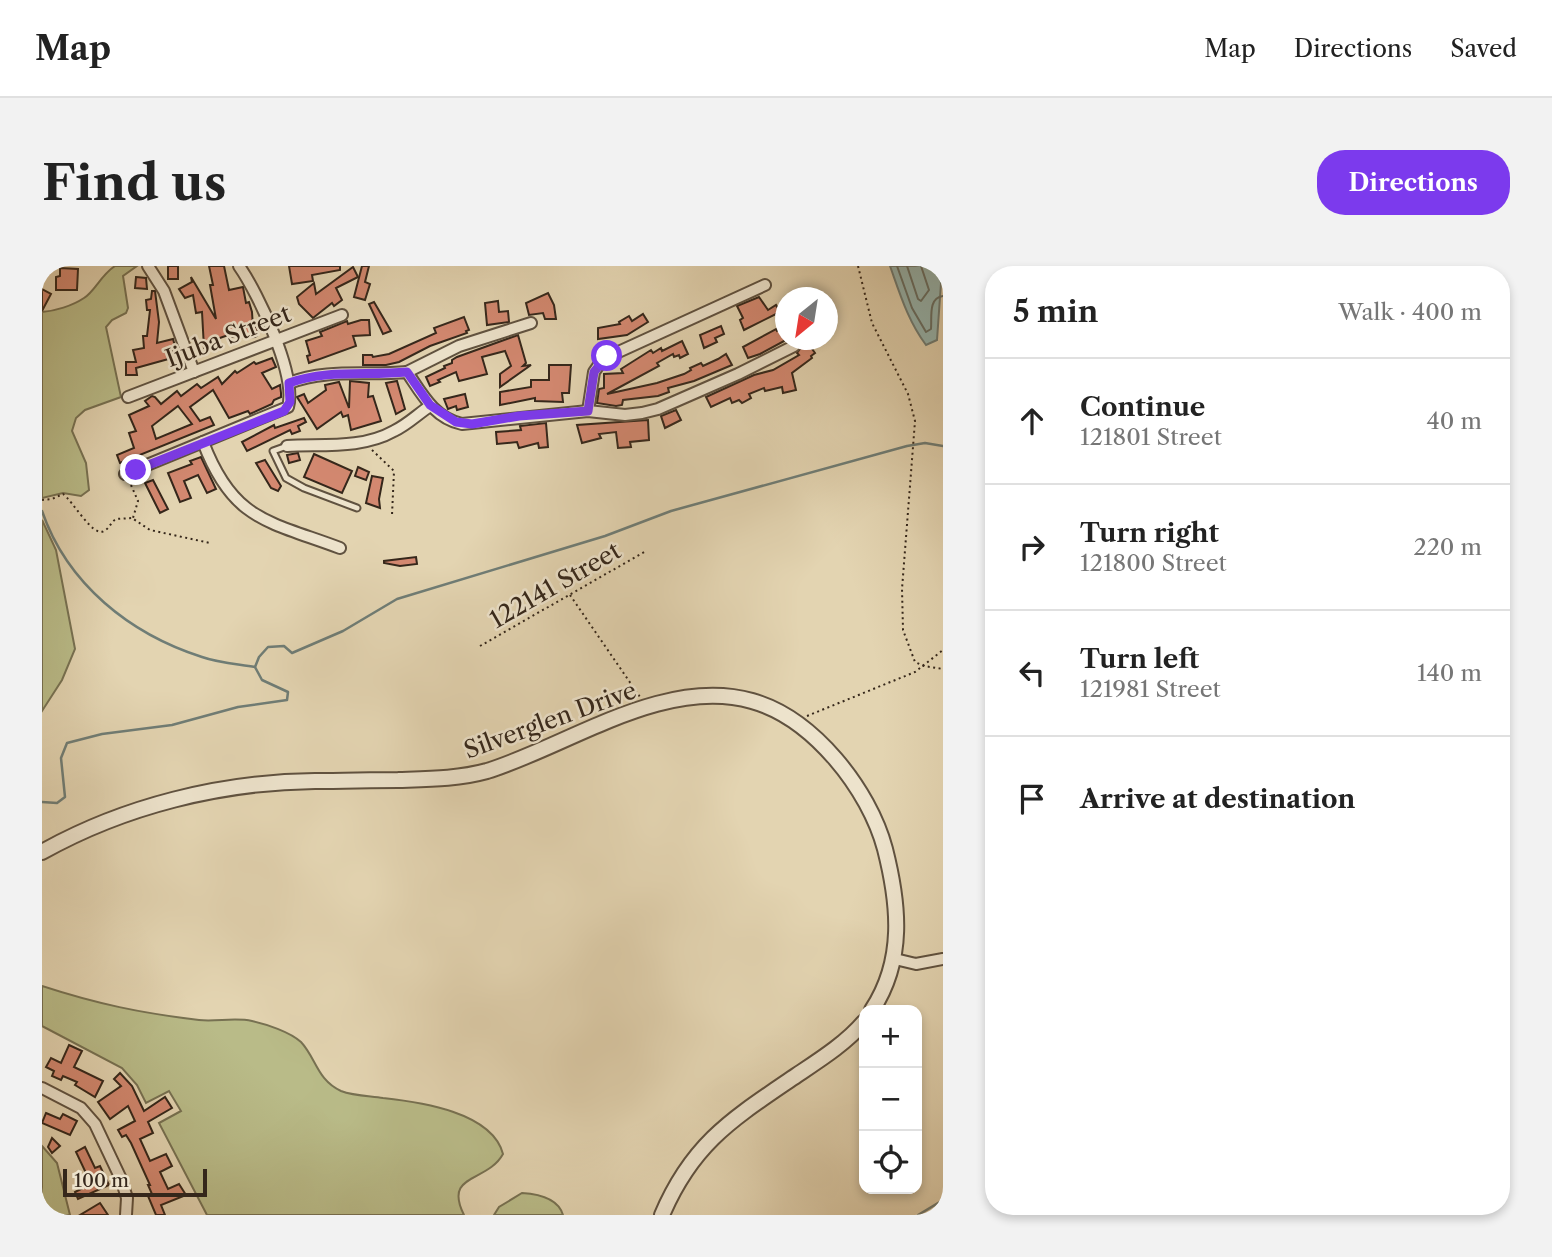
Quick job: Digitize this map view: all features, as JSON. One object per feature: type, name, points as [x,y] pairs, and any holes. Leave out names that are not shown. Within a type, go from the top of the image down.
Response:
[{"type":"street","points":[[148,266],[164,291],[194,372]]},
{"type":"street","points":[[125,474],[287,409],[290,402],[289,383],[261,301],[242,267]]},
{"type":"street","points":[[588,411],[594,372],[603,359],[765,285]]},
{"type":"street","name":"Ijuba Street","points":[[128,397],[342,315]]},
{"type":"street","points":[[289,383],[331,373],[366,375],[407,372],[459,346],[531,323]]},
{"type":"street","points":[[407,372],[430,405],[446,418],[462,424],[588,411],[625,415],[658,409],[786,350]]},
{"type":"street","points":[[287,446],[363,442],[396,431],[430,405]]},
{"type":"street","points":[[203,442],[220,482],[242,506],[274,525],[340,548]]},
{"type":"street","name":"Silverglen Drive","points":[[42,852],[107,820],[150,806],[209,792],[286,782],[362,782],[472,775],[504,765],[610,719],[646,707],[702,697],[725,696],[750,700],[769,706],[793,722],[836,761],[871,811],[891,875],[897,921],[895,959],[875,1005]]},
{"type":"street","points":[[895,959],[916,964],[943,959]]},
{"type":"street","points":[[662,1215],[688,1166],[711,1139],[741,1114],[845,1041],[859,1026]]},
{"type":"street","points":[[42,1088],[81,1108],[95,1124],[121,1179],[127,1198],[126,1215]]},
{"type":"lane","points":[[287,446],[273,451],[286,478],[304,488],[357,508]]},
{"type":"path","points":[[858,266],[872,323],[912,405],[915,421],[904,550],[903,630],[915,662],[943,669]]},
{"type":"path","points":[[363,442],[394,471],[392,515]]},
{"type":"path","points":[[125,474],[138,501],[132,518]]},
{"type":"path","points":[[42,500],[63,494],[93,530],[99,533],[105,531],[116,519],[132,518],[150,530],[210,543]]},
{"type":"path","name":"122141 Street","points":[[480,646],[646,551]]},
{"type":"path","points":[[570,595],[646,707]]},
{"type":"path","points":[[793,722],[915,672],[943,650]]},
{"type":"green space","points":[[115,266],[137,266],[123,276],[128,308],[126,313],[112,320],[106,327],[121,397],[85,410],[76,418],[72,431],[86,463],[89,490],[81,496],[63,493],[42,498],[42,312],[63,308],[84,298]]},
{"type":"green space","points":[[42,520],[56,550],[75,649],[62,680],[42,711]]},
{"type":"green space","points":[[42,986],[138,1011],[199,1020],[246,1020],[271,1026],[301,1042],[322,1075],[341,1091],[434,1106],[453,1112],[485,1128],[496,1140],[503,1154],[487,1170],[463,1185],[459,1192],[459,1202],[464,1215],[207,1215],[159,1123],[181,1111],[169,1091],[146,1103],[137,1085],[122,1068],[42,1026]]},
{"type":"green space","points":[[42,1146],[57,1163],[70,1215],[42,1215]]},
{"type":"green space","points":[[522,1193],[552,1201],[563,1215],[494,1215],[499,1207]]},
{"type":"water","points":[[890,266],[931,266],[938,269],[941,283],[937,340],[926,345],[920,336],[905,307]]},
{"type":"building","points":[[168,266],[178,266],[178,279],[168,279]]},
{"type":"building","points":[[209,266],[224,266],[229,290],[243,287],[246,303],[249,302],[252,312],[253,328],[257,327],[258,335],[237,338],[231,334],[217,339],[218,348],[204,348],[202,312],[196,313],[193,295],[185,298],[179,289],[192,282],[191,277],[216,319]]},
{"type":"building","points":[[289,266],[340,266],[340,270],[312,275],[313,281],[292,284]]},
{"type":"building","points":[[362,266],[369,266],[365,282],[370,284],[365,300],[354,297]]},
{"type":"building","points":[[353,267],[358,277],[336,288],[342,300],[334,306],[332,303],[313,318],[299,304],[297,297],[314,283],[316,294]]},
{"type":"building","points":[[60,268],[78,269],[77,290],[56,290],[56,277],[60,276]]},
{"type":"building","points":[[136,277],[146,278],[147,289],[135,288]]},
{"type":"building","points":[[42,289],[51,294],[42,311]]},
{"type":"building","points":[[152,291],[155,291],[159,322],[157,343],[173,339],[176,350],[170,352],[172,358],[136,368],[137,375],[126,375],[126,362],[136,362],[133,350],[144,348],[143,336],[147,336],[150,310],[147,310],[146,300],[151,299]]},
{"type":"building","points":[[548,293],[554,305],[556,319],[545,319],[543,313],[529,315],[526,303]]},
{"type":"building","points":[[759,297],[768,310],[775,306],[775,314],[744,330],[740,320],[743,318],[737,306]]},
{"type":"building","points":[[498,301],[499,312],[508,311],[509,322],[487,325],[485,303]]},
{"type":"building","points":[[374,302],[391,331],[383,334],[369,304]]},
{"type":"building","points":[[643,314],[648,322],[627,335],[598,339],[598,328],[620,324],[619,322],[629,316],[632,321]]},
{"type":"building","points":[[464,317],[469,330],[467,333],[430,346],[399,362],[363,365],[363,355],[373,357],[389,354],[436,333],[434,328]]},
{"type":"building","points":[[369,320],[370,335],[353,336],[356,346],[309,363],[306,341],[322,336],[320,332],[347,321],[348,324]]},
{"type":"building","points":[[721,326],[724,334],[715,338],[717,342],[704,348],[700,335]]},
{"type":"building","points":[[775,330],[775,346],[748,358],[743,347]]},
{"type":"building","points":[[518,335],[526,363],[523,366],[531,365],[500,387],[500,374],[511,366],[505,351],[482,357],[487,374],[459,381],[456,372],[430,386],[426,377],[445,368],[444,366],[457,357]]},
{"type":"building","points":[[682,341],[688,354],[680,358],[679,355],[674,357],[673,354],[657,363],[659,366],[607,394],[684,374],[691,370],[690,368],[701,363],[703,366],[726,354],[732,365],[694,381],[668,388],[669,392],[658,396],[623,400],[622,405],[616,406],[597,403],[599,389],[604,388],[604,374],[623,373],[621,369],[651,350],[653,353],[661,348],[662,351]]},
{"type":"building","points":[[799,350],[813,350],[815,353],[792,373],[796,390],[783,393],[782,387],[765,391],[764,388],[749,394],[751,398],[742,403],[739,400],[732,403],[730,398],[711,407],[706,397],[754,375],[773,370],[799,355]]},
{"type":"building","points":[[272,358],[276,367],[262,373],[272,389],[280,385],[281,397],[272,404],[250,414],[248,411],[229,418],[213,390],[190,407],[200,421],[210,417],[214,425],[120,463],[117,455],[134,448],[129,433],[136,431],[129,415],[149,406],[145,401],[152,396],[161,404],[177,391],[181,396],[197,384],[201,388],[218,377],[222,384],[235,371],[237,373],[254,362],[256,364]],"holes":[[[178,406],[192,424],[156,439],[152,426]]]},
{"type":"building","points":[[549,365],[571,365],[569,393],[562,393],[563,402],[535,401],[535,398],[500,405],[500,392],[531,387],[531,380],[549,380]]},
{"type":"building","points":[[350,381],[369,383],[368,397],[373,396],[381,421],[351,430],[348,415],[343,417],[341,412],[317,429],[297,397],[304,394],[308,403],[326,390],[325,385],[339,382],[349,408]]},
{"type":"building","points":[[397,381],[405,409],[396,414],[386,383]]},
{"type":"building","points":[[465,394],[468,407],[457,410],[456,406],[448,409],[444,399]]},
{"type":"building","points":[[676,410],[681,420],[665,428],[661,416]]},
{"type":"building","points":[[304,418],[306,422],[298,426],[300,431],[292,434],[290,430],[247,451],[242,442],[274,425],[275,428]]},
{"type":"building","points":[[648,420],[649,440],[630,442],[631,447],[618,448],[616,432],[599,434],[601,438],[582,443],[577,425]]},
{"type":"building","points":[[546,423],[548,447],[539,448],[538,443],[519,448],[517,442],[497,444],[496,432],[521,430],[520,426]]},
{"type":"building","points":[[298,453],[300,460],[289,463],[287,455]]},
{"type":"building","points":[[314,454],[352,471],[342,493],[304,477]]},
{"type":"building","points":[[201,457],[216,489],[207,493],[198,475],[184,481],[191,498],[180,502],[168,473],[192,464],[190,461]]},
{"type":"building","points":[[265,460],[281,486],[278,491],[271,488],[256,463]]},
{"type":"building","points":[[358,467],[369,472],[366,480],[355,476]]},
{"type":"building","points":[[372,476],[383,478],[380,508],[366,503]]},
{"type":"building","points":[[153,480],[168,509],[160,513],[145,483]]},
{"type":"building","points":[[416,557],[417,564],[400,566],[384,563],[384,561]]},
{"type":"building","points":[[69,1045],[82,1051],[74,1067],[103,1081],[95,1097],[75,1085],[77,1082],[63,1076],[61,1080],[52,1076],[54,1071],[46,1067],[51,1058],[61,1063]]},
{"type":"building","points":[[120,1073],[132,1086],[144,1111],[165,1097],[172,1108],[148,1122],[153,1133],[140,1139],[150,1161],[166,1154],[172,1166],[160,1172],[168,1189],[179,1184],[186,1195],[161,1205],[165,1215],[156,1215],[148,1196],[152,1194],[150,1185],[131,1143],[126,1135],[122,1137],[118,1130],[135,1121],[128,1106],[110,1119],[98,1102],[121,1086],[114,1079]]},
{"type":"building","points":[[46,1113],[60,1119],[63,1114],[77,1121],[70,1135],[42,1123]]},
{"type":"building","points":[[52,1138],[60,1146],[52,1153],[48,1147]]},
{"type":"building","points":[[85,1147],[95,1168],[100,1166],[109,1185],[78,1199],[75,1192],[83,1188],[79,1180],[85,1177],[86,1173],[76,1152]]},
{"type":"building","points":[[100,1203],[108,1215],[80,1215]]},
{"type":"waterway","points":[[42,802],[57,803],[65,797],[61,758],[67,743],[102,734],[172,725],[238,707],[287,700],[288,692],[262,680],[255,667],[268,647],[284,646],[292,653],[343,631],[397,599],[605,536],[671,511],[907,446],[925,443],[943,446]]},
{"type":"waterway","points":[[42,511],[67,561],[104,603],[126,620],[150,635],[202,657],[255,667]]},
{"type":"waterway","points":[[918,1215],[943,1200]]},
{"type":"route","points":[[136,470],[284,411],[290,402],[289,383],[319,375],[407,372],[434,409],[456,422],[472,424],[519,416],[588,411],[594,372],[607,356]]}]
